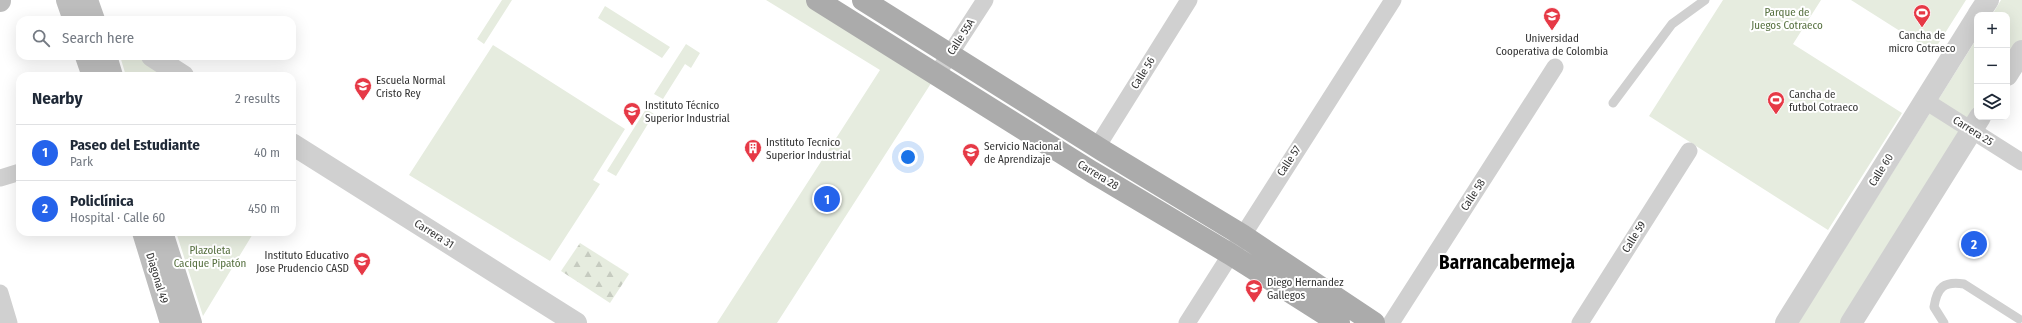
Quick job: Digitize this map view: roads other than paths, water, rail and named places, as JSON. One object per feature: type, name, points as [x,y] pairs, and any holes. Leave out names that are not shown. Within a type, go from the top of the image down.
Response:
[{"type":"main road","points":[[68,0],[73,16]]},
{"type":"main road","points":[[87,0],[93,16]]},
{"type":"main road","name":"Carrera 28","points":[[817,0],[1092,172],[1230,254],[1338,323]]},
{"type":"main road","points":[[863,0],[1097,147],[1242,235],[1374,323]]},
{"type":"main road","points":[[87,60],[92,72]]},
{"type":"main road","points":[[107,60],[111,72]]},
{"type":"main road","name":"Diagonal 49","points":[[144,236],[171,323]]},
{"type":"main road","name":"Diagonal 49","points":[[163,236],[191,323]]},
{"type":"street","name":"Calle 55A","points":[[937,74],[985,0]]},
{"type":"street","name":"Calle 56","points":[[1097,147],[1189,0]]},
{"type":"street","name":"Calle 57","points":[[1187,323],[1393,0]]},
{"type":"street","name":"Calle 60","points":[[1980,12],[1988,0]]},
{"type":"street","name":"Calle 60","points":[[1786,323],[1974,22]]},
{"type":"street","points":[[2010,70],[2022,51]]},
{"type":"street","points":[[158,60],[178,72]]},
{"type":"street","name":"Calle 58","points":[[1391,323],[1555,67]]},
{"type":"street","name":"Carrera 25","points":[[1924,100],[1976,123],[2022,162]]},
{"type":"street","points":[[1851,323],[1976,123]]},
{"type":"street","name":"Carrera 31","points":[[296,147],[576,323]]},
{"type":"street","name":"Calle 59","points":[[1580,323],[1689,150]]},
{"type":"street","points":[[0,178],[16,173]]},
{"type":"street","points":[[0,293],[9,323]]},
{"type":"lane","points":[[1612,103],[1672,24],[1705,0]]},
{"type":"lane","points":[[1944,323],[1934,306],[1936,293],[1946,284],[1954,282],[1964,284],[2019,319]]},
{"type":"place","name":"Cancha de micro Cotraeco","points":[[1922,28]]},
{"type":"place","name":"Universidad Cooperativa de Colombia","points":[[1552,31]]},
{"type":"place","name":"Escuela Normal Cristo Rey","points":[[363,101]]},
{"type":"place","name":"Cancha de futbol Cotraeco","points":[[1776,115]]},
{"type":"place","name":"Instituto Técnico Superior Industrial","points":[[632,126]]},
{"type":"place","name":"Instituto Tecnico Superior Industrial","points":[[753,163]]},
{"type":"place","name":"Servicio Nacional de Aprendizaje","points":[[971,167]]},
{"type":"place","name":"Paseo del Estudiante","points":[[827,199]]},
{"type":"place","name":"Policlínica","points":[[1974,244]]},
{"type":"place","name":"Instituto Educativo Jose Prudencio CASD","points":[[362,276]]},
{"type":"place","name":"Diego Hernandez Gallegos","points":[[1254,303]]},
{"type":"district","name":"Barrancabermeja","points":[[1507,262]]},
{"type":"park label","name":"Parque de Juegos Cotraeco","points":[[1787,18]]},
{"type":"park label","name":"Plazoleta Cacique Pipatón","points":[[210,256]]}]
